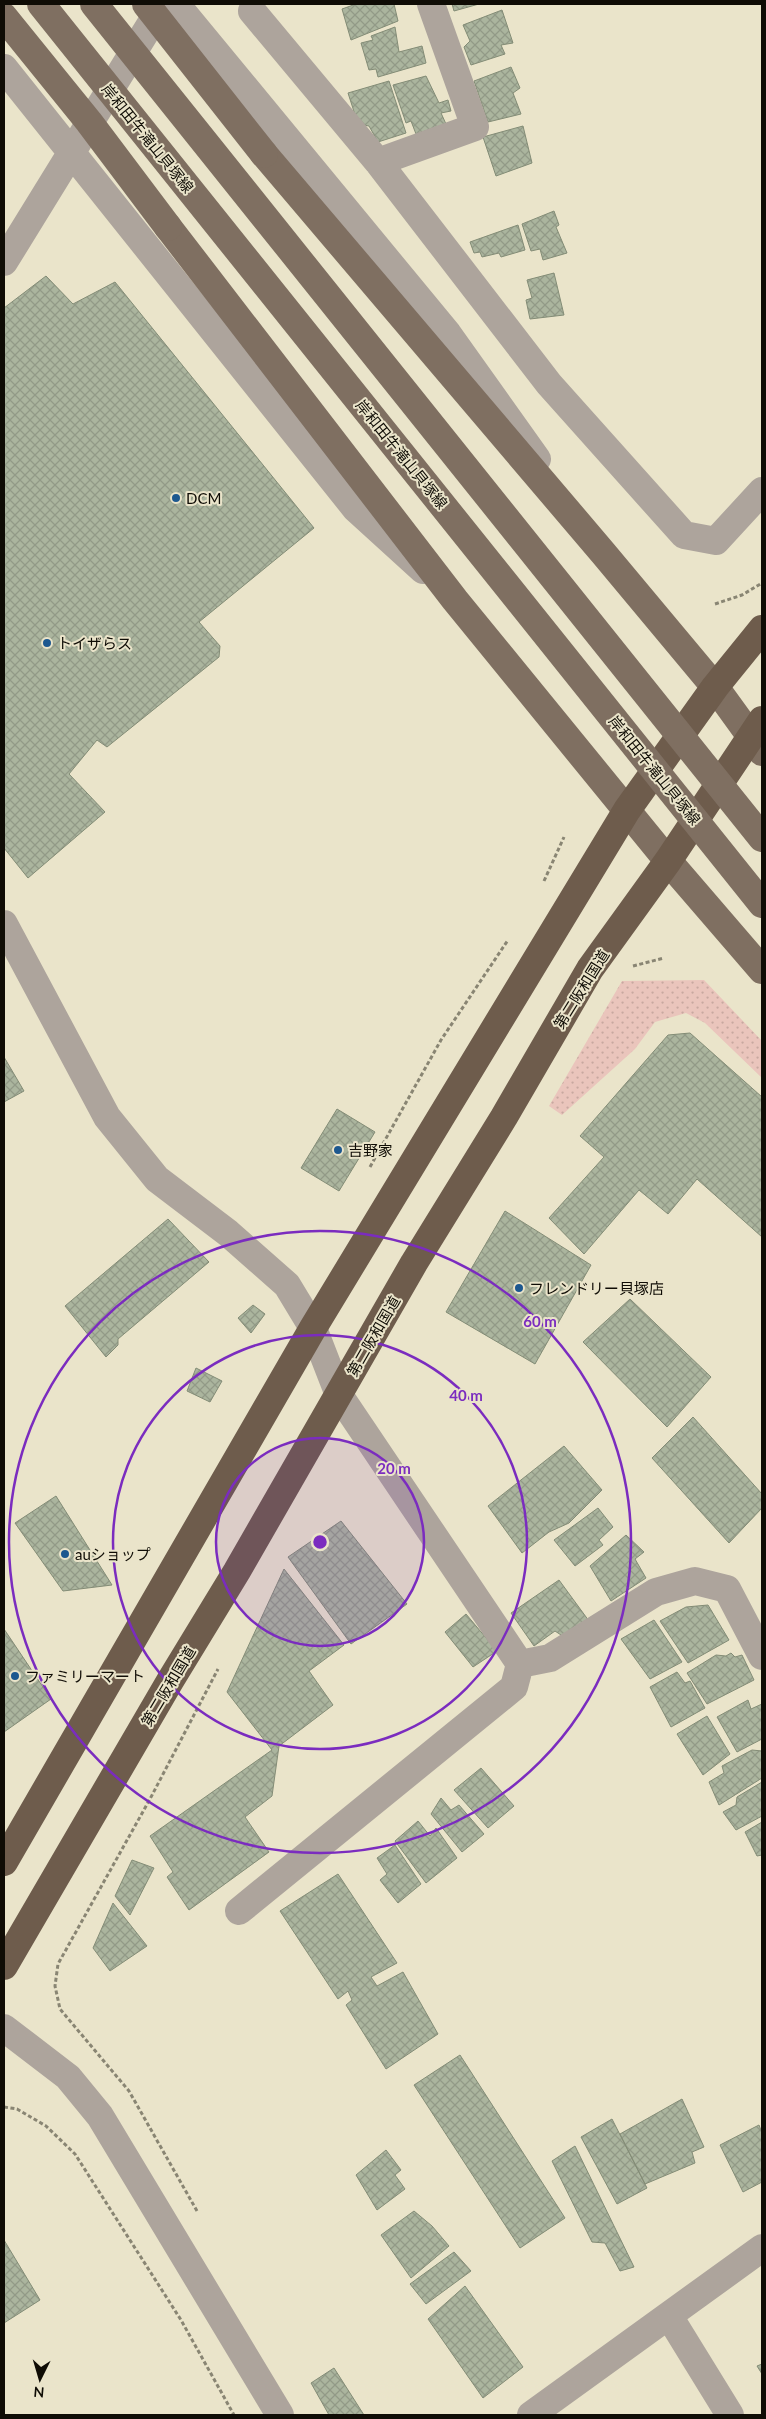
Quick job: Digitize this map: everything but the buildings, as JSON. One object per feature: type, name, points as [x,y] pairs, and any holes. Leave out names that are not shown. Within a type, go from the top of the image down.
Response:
[{"type":"highway","points":[[4,1862],[313,1328],[627,810],[715,687],[762,629]]},
{"type":"highway","name":"第二阪和国道","points":[[4,1966],[339,1395],[414,1263],[504,1117],[590,969],[758,736]]},
{"type":"main road","name":"岸和田牛滝山貝塚線","points":[[41,4],[762,904]]},
{"type":"main road","points":[[94,4],[762,838]]},
{"type":"main road","points":[[146,4],[264,154],[758,736]]},
{"type":"main road","points":[[4,17],[89,122],[455,600],[668,861],[762,970]]},
{"type":"street","points":[[4,262],[163,4]]},
{"type":"street","points":[[176,4],[448,334],[604,554]]},
{"type":"street","points":[[378,162],[475,127],[431,4]]},
{"type":"street","points":[[257,6],[549,384],[684,535],[716,542],[762,491]]},
{"type":"street","points":[[4,68],[356,509],[455,600]]},
{"type":"street","points":[[4,924],[107,1117],[157,1179],[228,1233],[287,1285],[313,1328],[339,1395],[520,1664],[514,1687],[239,1911]]},
{"type":"street","points":[[520,1664],[550,1658],[656,1592],[695,1581],[727,1589],[762,1656]]},
{"type":"street","points":[[4,2028],[68,2077],[100,2116],[280,2415]]},
{"type":"street","points":[[531,2415],[762,2248]]},
{"type":"street","points":[[669,2316],[730,2415]]},
{"type":"path","points":[[715,604],[742,595],[762,583]]},
{"type":"path","points":[[541,889],[564,837]]},
{"type":"path","points":[[366,1175],[441,1040],[510,937]]},
{"type":"path","points":[[83,2035],[60,2009],[55,1986],[58,1964],[150,1798],[219,1666]]},
{"type":"path","points":[[4,2107],[17,2109],[46,2126],[75,2154],[180,2320],[234,2415]]},
{"type":"shaded area","points":[[704,980],[762,1041],[762,1078],[705,1023],[686,1013],[655,1022],[635,1049],[562,1115],[549,1106],[622,981]]},
{"type":"place","name":"DCM","points":[[176,498]]},
{"type":"place","name":"トイザらス","points":[[47,643]]},
{"type":"place","name":"吉野家","points":[[338,1150]]},
{"type":"place","name":"フレンドリー貝塚店","points":[[519,1288]]},
{"type":"place","name":"auショップ","points":[[65,1554]]},
{"type":"place","name":"ファミリーマート","points":[[15,1676]]}]
